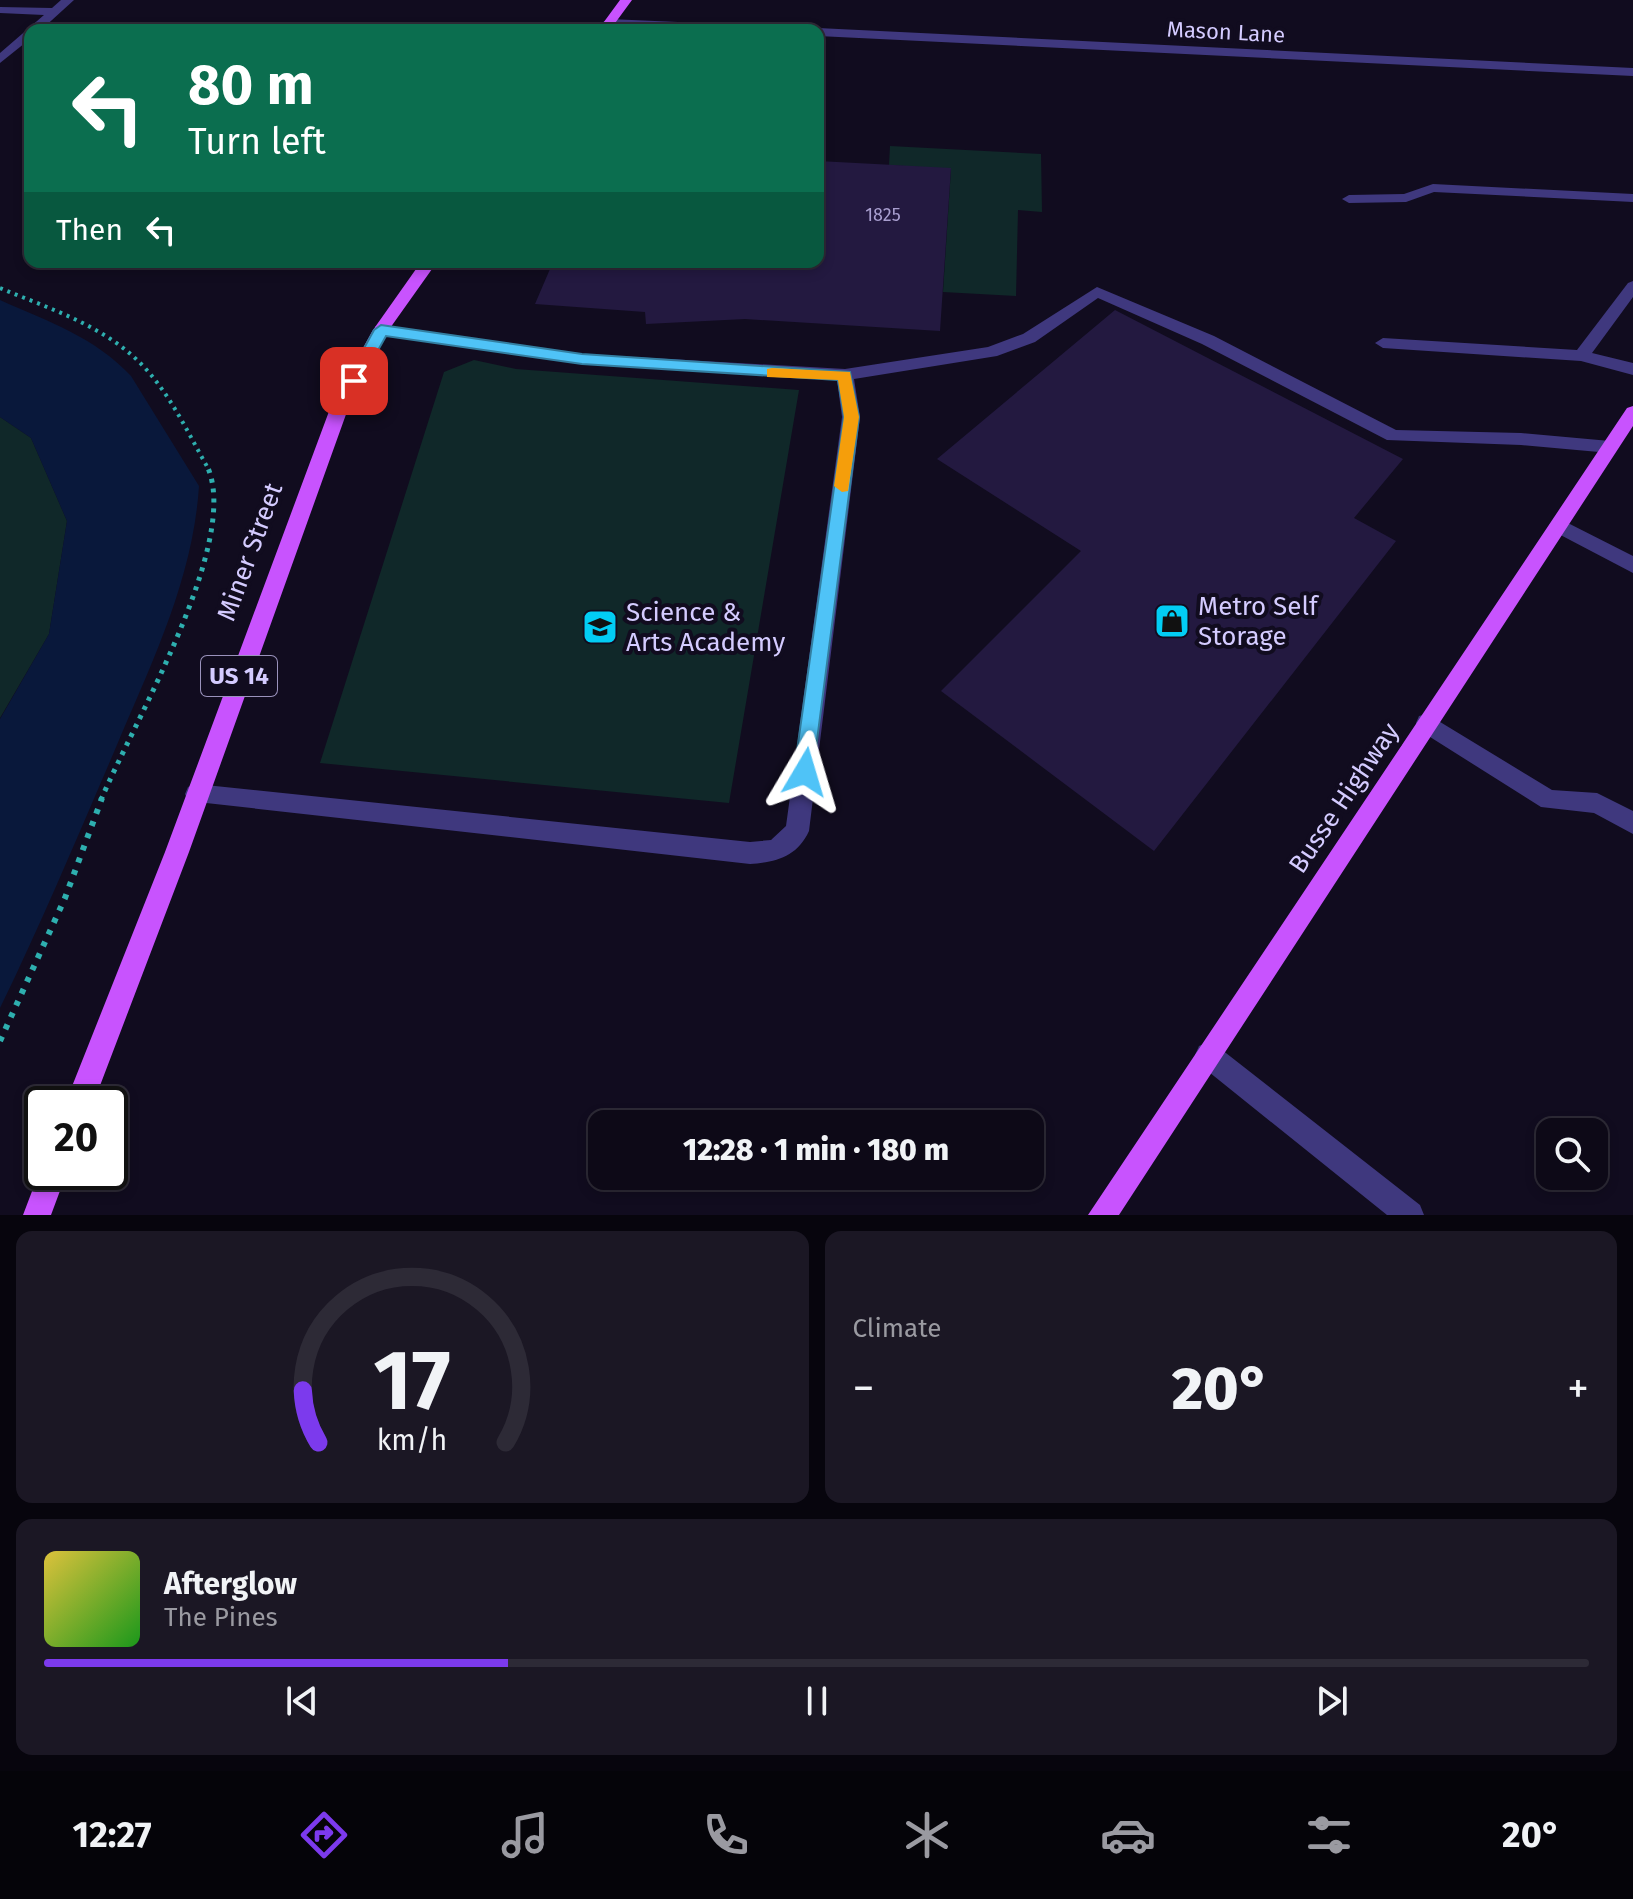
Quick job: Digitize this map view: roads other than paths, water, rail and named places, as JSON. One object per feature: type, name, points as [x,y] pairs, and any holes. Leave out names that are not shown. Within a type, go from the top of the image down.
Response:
[{"type":"main road","points":[[608,24],[626,0]]},
{"type":"main road","name":"Miner Street","points":[[86,1086],[177,852],[340,406],[381,330],[425,268]]},
{"type":"main road","name":"Busse Highway","points":[[1102,1215],[1633,412]]},
{"type":"main road","points":[[37,1215],[46,1190]]},
{"type":"street","points":[[41,24],[68,0]]},
{"type":"street","points":[[0,10],[54,12]]},
{"type":"street","name":"Mason Lane","points":[[824,32],[1633,72]]},
{"type":"street","points":[[1,57],[24,38]]},
{"type":"street","points":[[1349,199],[1406,198],[1433,188],[1633,198]]},
{"type":"street","points":[[1581,356],[1633,286]]},
{"type":"street","points":[[381,330],[582,359],[782,374],[845,375],[991,352],[1029,338],[1060,320],[1097,292],[1208,340],[1393,436],[1521,439],[1610,447]]},
{"type":"street","points":[[1383,343],[1581,356],[1633,369]]},
{"type":"street","points":[[196,794],[750,853],[776,851],[797,831],[851,417],[845,375]]},
{"type":"street","points":[[1558,525],[1633,565]]},
{"type":"street","points":[[1427,723],[1549,800],[1597,803],[1633,823]]},
{"type":"street","points":[[1208,1055],[1410,1215]]},
{"type":"water","points":[[0,300],[70,331],[117,362],[131,376],[199,486],[188,556],[168,622],[72,849],[0,1008],[0,719],[49,634],[67,521],[31,438],[0,417]]},
{"type":"place","name":"Metro Self Storage","points":[[1172,621]]},
{"type":"place","name":"Science & Arts Academy","points":[[600,627]]}]
